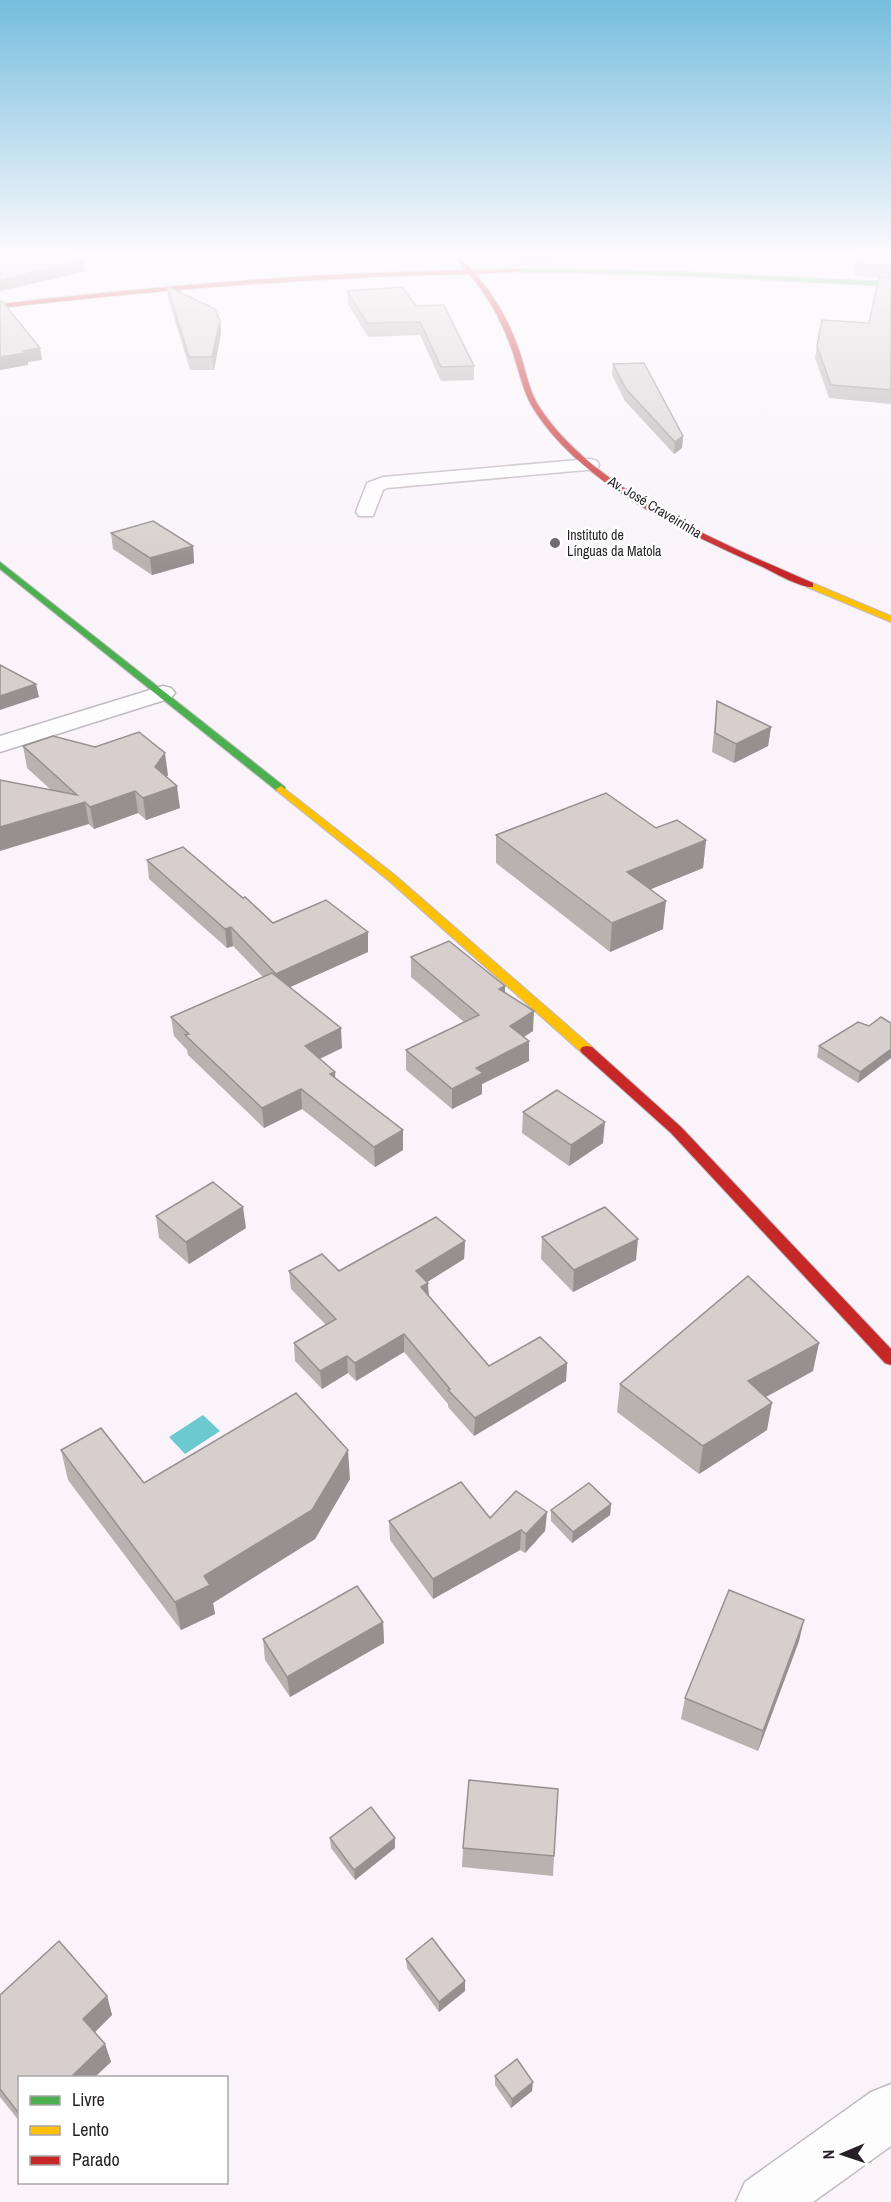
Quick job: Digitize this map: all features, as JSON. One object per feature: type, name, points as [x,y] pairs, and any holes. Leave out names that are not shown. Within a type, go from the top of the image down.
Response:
[{"type":"street","name":"Av. José Craveirinha","points":[[517,358],[520,373],[537,408],[563,444],[613,484],[693,531],[799,582],[891,619]]},
{"type":"street","points":[[366,513],[374,487],[383,483],[590,465]]},
{"type":"street","points":[[0,565],[163,693],[418,900],[676,1130],[891,1359]]},
{"type":"street","points":[[0,744],[163,693]]},
{"type":"street","points":[[765,2202],[891,2112]]},
{"type":"water","points":[[203,1415],[220,1431],[185,1454],[169,1437]]},
{"type":"building","points":[[437,358],[470,358],[474,366],[441,367]]},
{"type":"building","points":[[821,358],[891,358],[891,390],[831,385]]},
{"type":"building","points":[[644,363],[683,436],[675,442],[626,389],[613,364]]},
{"type":"building","points":[[153,521],[193,546],[150,558],[111,533]]},
{"type":"building","points":[[0,665],[36,684],[0,696]]},
{"type":"building","points":[[717,701],[771,727],[736,744],[715,733]]},
{"type":"building","points":[[139,732],[165,753],[155,767],[177,786],[143,798],[135,791],[90,807],[85,802],[0,827],[0,780],[77,795],[23,746],[53,736],[95,747]]},
{"type":"building","points":[[606,793],[656,828],[677,820],[706,840],[627,872],[666,901],[612,923],[496,835]]},
{"type":"building","points":[[183,847],[273,923],[326,900],[368,932],[276,974],[231,927],[225,929],[147,860]]},
{"type":"building","points":[[449,941],[505,986],[499,989],[534,1011],[510,1026],[529,1041],[476,1068],[483,1073],[452,1089],[406,1050],[479,1015],[411,957]]},
{"type":"building","points":[[272,973],[341,1028],[305,1046],[335,1072],[330,1074],[403,1130],[374,1147],[301,1089],[262,1108],[185,1035],[189,1034],[171,1017]]},
{"type":"building","points":[[881,1017],[891,1023],[891,1049],[860,1072],[819,1046],[858,1022],[869,1026]]},
{"type":"building","points":[[557,1090],[605,1122],[571,1145],[523,1112]]},
{"type":"building","points":[[213,1182],[243,1207],[186,1242],[156,1216]]},
{"type":"building","points":[[605,1207],[638,1239],[574,1270],[542,1237]]},
{"type":"building","points":[[436,1217],[465,1241],[416,1271],[428,1283],[421,1287],[489,1366],[540,1337],[567,1363],[475,1418],[448,1390],[450,1389],[404,1334],[355,1363],[347,1356],[320,1371],[294,1343],[336,1319],[289,1271],[322,1254],[339,1271]]},
{"type":"building","points":[[748,1276],[819,1343],[748,1381],[772,1403],[703,1446],[620,1384]]},
{"type":"building","points":[[296,1393],[348,1450],[312,1510],[204,1576],[210,1585],[175,1602],[61,1450],[101,1428],[144,1483]]},
{"type":"building","points":[[461,1482],[490,1518],[516,1491],[547,1512],[526,1534],[521,1530],[433,1579],[389,1521]]},
{"type":"building","points":[[589,1483],[611,1504],[573,1532],[551,1510]]},
{"type":"building","points":[[357,1586],[383,1622],[287,1677],[263,1639]]},
{"type":"building","points":[[729,1590],[804,1620],[763,1731],[685,1698]]},
{"type":"building","points":[[469,1780],[558,1789],[554,1856],[463,1848]]},
{"type":"building","points":[[371,1807],[395,1838],[354,1870],[330,1838]]},
{"type":"building","points":[[432,1938],[465,1981],[439,2002],[406,1959]]},
{"type":"building","points":[[59,1941],[107,1996],[83,2019],[105,2044],[72,2076],[18,2076],[18,2112],[0,2089],[0,1995]]},
{"type":"building","points":[[517,2059],[533,2082],[512,2099],[495,2076]]},
{"type":"traffic: fast","points":[[0,565],[281,789]]},
{"type":"traffic: slow","points":[[810,585],[891,619]]},
{"type":"traffic: slow","points":[[281,789],[392,878],[587,1050]]},
{"type":"traffic: jam","points":[[518,358],[537,409],[559,437],[588,464],[660,513],[739,554],[810,585]]},
{"type":"traffic: jam","points":[[587,1050],[676,1130],[891,1359]]},
{"type":"place","name":"Instituto de Línguas da Matola","points":[[555,543]]}]
